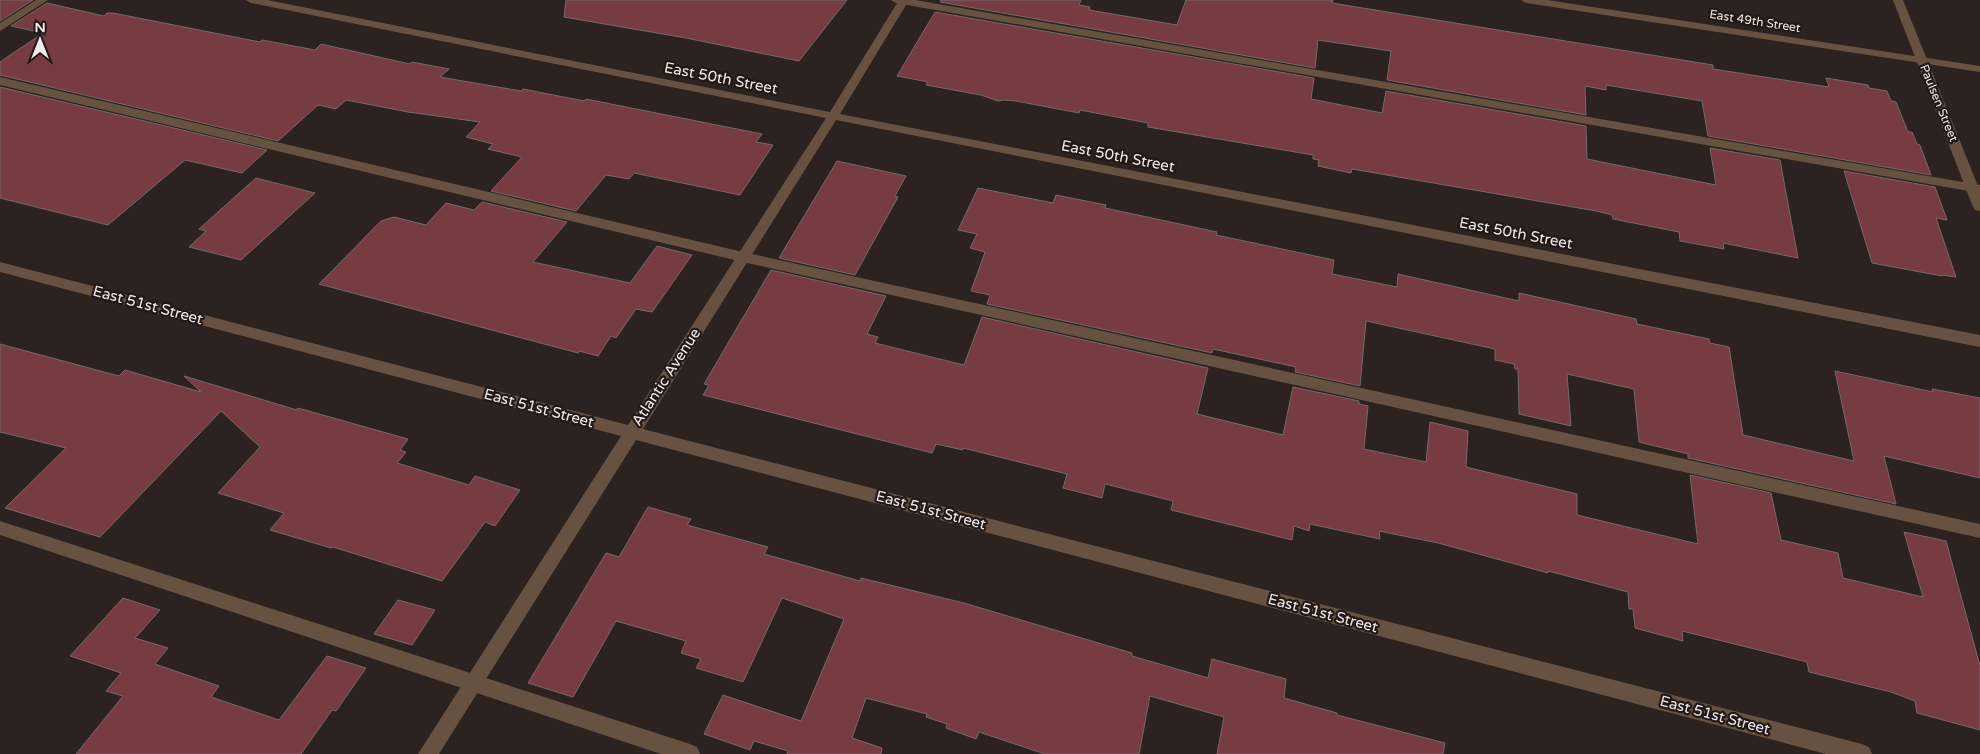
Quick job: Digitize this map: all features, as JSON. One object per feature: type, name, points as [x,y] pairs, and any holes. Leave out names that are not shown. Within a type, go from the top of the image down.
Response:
[{"type":"street","points":[[0,28],[43,0]]},
{"type":"street","name":"East 50th Street","points":[[251,0],[833,116],[1980,340]]},
{"type":"street","points":[[901,0],[1976,189]]},
{"type":"street","name":"Atlantic Avenue","points":[[428,754],[833,116],[901,0]]},
{"type":"street","name":"East 49th Street","points":[[1526,0],[1980,69]]},
{"type":"street","name":"Paulsen Street","points":[[1898,0],[1976,189],[1980,207]]},
{"type":"street","points":[[0,82],[743,257],[1980,531]]},
{"type":"street","name":"East 51st Street","points":[[0,267],[1862,754]]},
{"type":"street","points":[[0,528],[690,754]]},
{"type":"building","points":[[0,0],[33,0],[0,21]]},
{"type":"building","points":[[566,0],[847,0],[799,61],[686,38],[564,17]]},
{"type":"building","points":[[941,0],[1081,0],[1079,5],[1090,7],[1089,10],[1177,25],[1186,0],[1333,0],[1332,3],[1713,65],[1713,69],[1829,87],[1826,78],[1868,85],[1869,88],[1887,91],[1891,101],[1896,102],[1908,132],[1912,132],[1917,144],[1920,145],[1931,175],[1708,136],[1702,101],[1606,85],[1606,90],[1585,86],[1586,115],[1387,80],[1391,51],[1318,40],[1315,68],[940,2]]},
{"type":"building","points":[[47,3],[104,16],[107,13],[113,13],[260,42],[262,40],[315,50],[321,44],[410,64],[412,62],[449,69],[440,77],[521,91],[523,89],[584,101],[586,99],[762,134],[756,142],[773,145],[740,195],[634,173],[629,179],[606,175],[576,211],[491,191],[522,157],[488,149],[493,144],[466,137],[480,122],[408,112],[346,100],[336,109],[318,105],[278,141],[0,75],[0,62],[43,33],[11,26]]},
{"type":"building","points":[[935,12],[1314,78],[1311,99],[1382,113],[1386,91],[1586,126],[1587,159],[1716,185],[1710,148],[1780,160],[1798,258],[1723,243],[1724,249],[1680,241],[1679,232],[1613,219],[1612,215],[1596,211],[1352,169],[1351,173],[1318,166],[1319,160],[1313,159],[1313,155],[1148,127],[1148,123],[1080,110],[1079,113],[1016,101],[998,101],[981,95],[926,85],[928,82],[897,76]]},
{"type":"building","points":[[0,87],[267,150],[242,173],[185,160],[108,225],[0,198]]},
{"type":"building","points":[[837,161],[906,176],[895,196],[898,197],[855,275],[779,258]]},
{"type":"building","points":[[1844,171],[1935,187],[1947,220],[1936,218],[1956,277],[1872,263]]},
{"type":"building","points":[[256,178],[315,193],[241,260],[189,247],[206,231],[199,229]]},
{"type":"building","points":[[978,188],[1053,203],[1056,195],[1106,205],[1105,208],[1217,232],[1216,235],[1334,260],[1332,274],[1397,287],[1398,274],[1519,301],[1519,293],[1636,319],[1637,324],[1709,339],[1710,343],[1729,347],[1743,435],[1854,461],[1835,371],[1933,392],[1932,389],[1980,398],[1980,478],[1884,456],[1896,504],[1688,458],[1688,454],[1639,442],[1634,389],[1567,374],[1571,426],[1519,414],[1518,369],[1515,369],[1514,364],[1495,360],[1495,349],[1366,321],[1360,386],[1295,372],[1296,367],[1213,349],[1212,353],[987,304],[990,295],[971,291],[985,252],[970,248],[977,234],[958,230]]},
{"type":"building","points":[[482,202],[567,222],[533,262],[630,283],[657,246],[692,255],[652,312],[636,309],[616,338],[611,336],[598,356],[579,351],[578,353],[319,284],[381,221],[394,217],[426,225],[446,203],[474,210]]},
{"type":"building","points":[[771,270],[886,296],[867,334],[878,337],[875,343],[964,365],[982,317],[1208,368],[1197,414],[1283,435],[1293,387],[1359,401],[1359,404],[1368,406],[1364,449],[1426,462],[1430,422],[1468,431],[1466,467],[1577,494],[1577,515],[1698,544],[1690,475],[1771,493],[1781,540],[1838,553],[1843,578],[1923,597],[1904,532],[1946,541],[1980,666],[1980,730],[1917,713],[1915,701],[1891,692],[1809,672],[1807,662],[1682,631],[1683,641],[1635,628],[1633,609],[1629,609],[1628,592],[1548,571],[1548,573],[1438,543],[1379,531],[1380,539],[1310,524],[1309,531],[1294,526],[1292,540],[1171,510],[1173,501],[1105,484],[1102,498],[1063,488],[1067,474],[963,448],[963,450],[936,444],[932,453],[703,395],[709,385],[704,384]]},
{"type":"building","points":[[0,344],[119,376],[125,370],[201,392],[184,376],[297,410],[298,408],[408,439],[400,450],[406,452],[397,463],[469,485],[475,476],[520,490],[495,526],[485,522],[442,581],[333,547],[270,530],[284,513],[218,493],[260,447],[221,411],[100,537],[5,508],[66,448],[0,432]]},
{"type":"building","points":[[648,507],[691,519],[687,525],[768,547],[764,554],[860,581],[861,578],[964,603],[1132,653],[1132,656],[1208,678],[1212,659],[1286,679],[1284,698],[1337,713],[1337,715],[1445,743],[1443,754],[1217,754],[1224,717],[1150,696],[1139,754],[1045,754],[979,732],[976,739],[946,728],[947,724],[926,717],[927,714],[866,698],[852,738],[882,748],[881,754],[787,754],[788,751],[754,741],[750,750],[704,734],[723,695],[801,721],[844,619],[782,598],[743,682],[696,668],[701,659],[681,653],[686,641],[616,621],[573,697],[528,683],[606,553],[619,557]]},
{"type":"building","points":[[123,598],[160,610],[135,638],[168,648],[155,664],[219,686],[211,697],[279,720],[327,656],[366,668],[336,711],[332,710],[301,754],[76,754],[123,696],[106,691],[121,673],[70,656]]},
{"type":"building","points":[[398,600],[435,610],[412,645],[374,634]]}]
